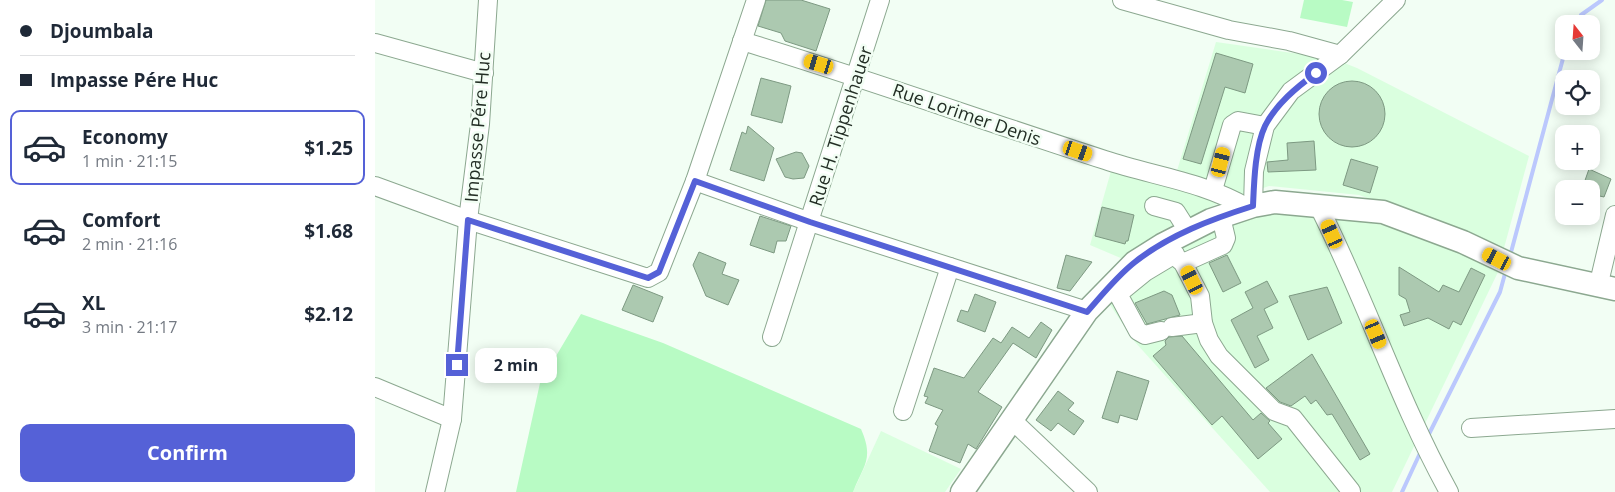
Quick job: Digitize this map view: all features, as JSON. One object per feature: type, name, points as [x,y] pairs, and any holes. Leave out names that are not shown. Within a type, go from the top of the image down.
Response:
[{"type":"main road","points":[[961,492],[1087,312],[1114,290],[1135,262],[1174,254],[1188,231],[1250,207],[1275,202],[1383,212],[1463,242],[1518,268],[1606,288]]},
{"type":"street","name":"Impasse Pére Huc","points":[[435,492],[452,419],[468,220],[484,73],[488,0]]},
{"type":"street","points":[[375,186],[468,220],[648,278],[659,272],[695,181],[756,0]]},
{"type":"street","name":"Rue H. Tippenhauer","points":[[772,337],[880,0]]},
{"type":"street","points":[[1122,0],[1229,30],[1289,41],[1340,55]]},
{"type":"street","points":[[1250,207],[1254,171],[1265,126],[1291,91],[1340,55],[1396,0]]},
{"type":"street","name":"Rue Lorimer Denis","points":[[743,41],[857,76],[1107,161],[1213,190],[1250,207]]},
{"type":"street","points":[[375,43],[484,73]]},
{"type":"street","points":[[1213,190],[1232,125],[1238,121],[1265,126]]},
{"type":"street","points":[[695,181],[810,222],[1087,312]]},
{"type":"street","points":[[1318,205],[1369,318],[1417,432],[1449,492]]},
{"type":"street","points":[[1154,206],[1176,212],[1188,231]]},
{"type":"street","points":[[1606,288],[1615,215]]},
{"type":"street","points":[[1221,217],[1226,238],[1223,245],[1174,254],[1200,296],[1203,324],[1209,340],[1219,356],[1274,411],[1293,418],[1298,423],[1351,490]]},
{"type":"street","points":[[903,411],[950,267]]},
{"type":"street","points":[[1114,290],[1141,333],[1145,335],[1166,329],[1203,324]]},
{"type":"street","points":[[375,387],[452,419]]},
{"type":"street","points":[[1471,428],[1615,418]]},
{"type":"street","points":[[1012,420],[1088,492]]},
{"type":"shaded area","points":[[1216,42],[1334,59],[1357,68],[1529,156],[1504,248],[1359,195],[1269,186],[1217,204],[1159,232],[1123,259],[1090,245],[1115,157],[1176,174]]},
{"type":"shaded area","points":[[1253,209],[1352,216],[1433,240],[1499,270],[1392,492],[1270,492],[1135,342],[1106,299],[1157,257]]},
{"type":"shaded area","points":[[881,431],[961,469],[945,492],[853,492]]},
{"type":"green space","points":[[1304,0],[1342,0],[1353,2],[1347,27],[1300,18]]},
{"type":"green space","points":[[581,314],[663,343],[861,429],[865,439],[867,455],[864,468],[853,492],[516,492],[540,383]]},
{"type":"building","points":[[766,0],[801,0],[830,9],[816,51],[785,41],[781,33],[758,26]]},
{"type":"building","points":[[1216,53],[1253,64],[1245,93],[1225,87],[1201,164],[1183,159]]},
{"type":"building","points":[[761,78],[791,86],[782,123],[751,115]]},
{"type":"building","points":[[1352,81],[1365,84],[1375,91],[1382,101],[1385,114],[1382,127],[1375,137],[1365,144],[1352,147],[1339,144],[1329,137],[1322,127],[1319,114],[1322,101],[1329,91],[1339,84]]},
{"type":"building","points":[[748,126],[774,148],[764,181],[730,170],[742,132],[746,134]]},
{"type":"building","points":[[1314,141],[1316,170],[1268,172],[1267,162],[1288,160],[1287,143]]},
{"type":"building","points":[[796,152],[802,153],[809,166],[804,178],[793,179],[785,177],[776,159]]},
{"type":"building","points":[[1351,159],[1378,167],[1370,193],[1343,185]]},
{"type":"building","points":[[1589,170],[1611,179],[1604,197],[1600,196],[1600,180],[1585,180]]},
{"type":"building","points":[[1102,207],[1134,215],[1128,241],[1125,244],[1095,236]]},
{"type":"building","points":[[760,216],[791,226],[786,241],[777,241],[774,253],[750,245]]},
{"type":"building","points":[[699,252],[726,263],[722,274],[739,280],[728,305],[706,296],[693,265]]},
{"type":"building","points":[[1066,255],[1092,262],[1070,291],[1057,288]]},
{"type":"building","points":[[1227,255],[1241,283],[1223,292],[1209,263]]},
{"type":"building","points":[[1399,267],[1439,292],[1443,285],[1459,292],[1471,268],[1485,275],[1461,325],[1453,321],[1449,329],[1428,318],[1404,326],[1400,315],[1410,312],[1406,299],[1399,295]]},
{"type":"building","points":[[1267,281],[1278,302],[1264,309],[1273,328],[1257,336],[1269,360],[1255,368],[1231,320],[1253,308],[1245,292]]},
{"type":"building","points":[[633,285],[663,297],[653,322],[622,310]]},
{"type":"building","points":[[1327,287],[1342,323],[1308,340],[1289,296]]},
{"type":"building","points":[[1164,291],[1172,295],[1180,315],[1147,324],[1135,303]]},
{"type":"building","points":[[975,294],[996,302],[985,332],[957,321],[961,310],[968,312]]},
{"type":"building","points":[[1041,322],[1052,330],[1036,358],[1013,343],[978,392],[1002,407],[976,449],[968,444],[960,463],[929,451],[938,426],[935,424],[943,410],[925,403],[928,397],[924,396],[934,368],[964,378],[993,338],[1001,343],[1012,327],[1029,338]]},
{"type":"building","points":[[1182,336],[1253,420],[1261,413],[1270,421],[1268,423],[1282,439],[1258,459],[1222,416],[1212,425],[1153,356],[1166,345],[1165,341],[1169,337]]},
{"type":"building","points":[[1312,354],[1370,454],[1360,460],[1332,414],[1327,415],[1316,400],[1311,404],[1305,396],[1291,406],[1280,402],[1266,388]]},
{"type":"building","points":[[1117,371],[1149,381],[1137,420],[1120,415],[1118,423],[1102,418]]},
{"type":"building","points":[[1058,391],[1074,403],[1068,410],[1084,421],[1074,435],[1058,423],[1051,431],[1036,420]]},
{"type":"waterway","points":[[1581,15],[1602,0]]},
{"type":"waterway","points":[[1510,256],[1563,60]]},
{"type":"waterway","points":[[1427,438],[1500,292],[1506,270]]},
{"type":"waterway","points":[[1402,492],[1421,451]]},
{"type":"route","points":[[457,365],[468,220],[648,278],[659,272],[695,181],[810,222],[1087,312],[1135,262],[1162,245],[1211,220],[1253,206],[1254,171],[1265,126],[1291,91],[1316,73]]}]
